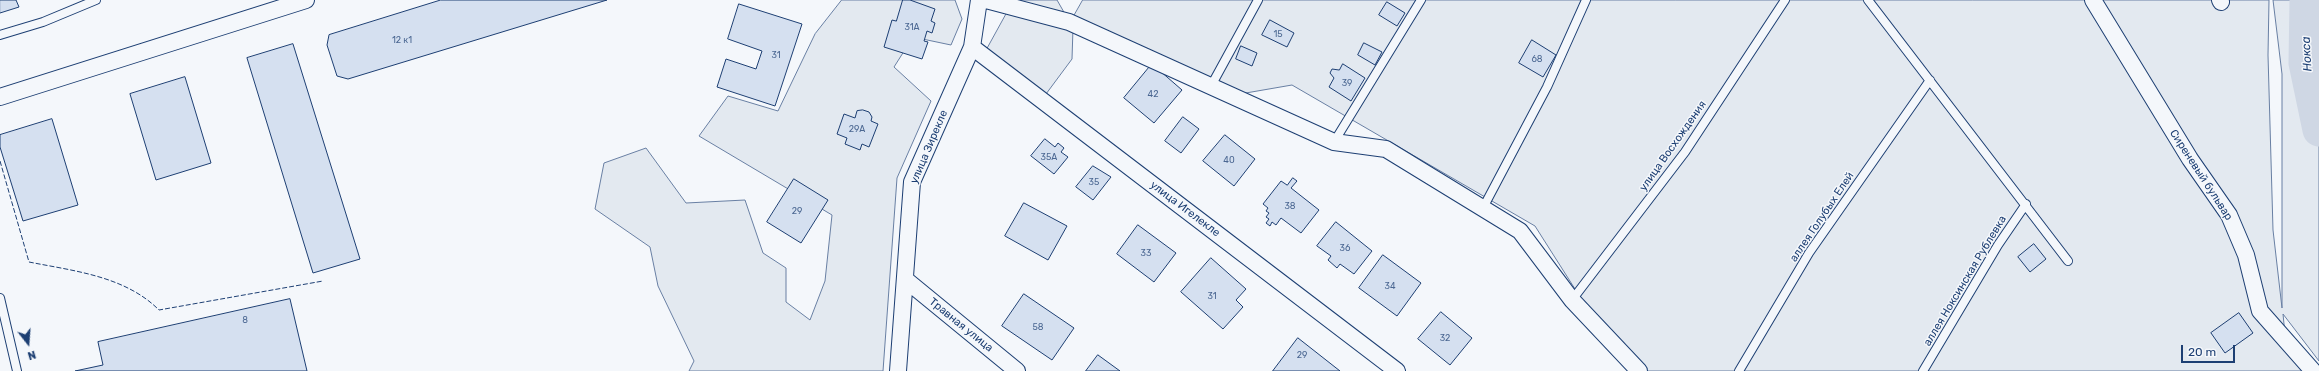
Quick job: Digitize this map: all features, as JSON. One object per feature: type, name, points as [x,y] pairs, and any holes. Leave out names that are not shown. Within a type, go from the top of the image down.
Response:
[{"type":"street","points":[[0,97],[306,0]]},
{"type":"street","name":"улица Зирекле","points":[[898,371],[906,280],[912,182],[972,47],[979,0]]},
{"type":"street","points":[[986,0],[1069,22],[1334,142],[1386,149],[1520,231],[1572,300],[1639,371]]},
{"type":"street","name":"Сиреневый бульвар","points":[[2093,0],[2190,159],[2229,215],[2246,255],[2260,311],[2313,371]]},
{"type":"street","name":"улица Игелекле","points":[[972,47],[1398,371]]},
{"type":"street","name":"Травная улица","points":[[906,280],[1017,371]]},
{"type":"lane","points":[[0,35],[43,22],[96,0]]},
{"type":"lane","points":[[1211,86],[1258,0]]},
{"type":"lane","points":[[1334,142],[1422,0]]},
{"type":"lane","points":[[1483,208],[1547,87],[1586,0]]},
{"type":"lane","name":"улица Восхождения","points":[[1572,300],[1685,152],[1785,0]]},
{"type":"lane","points":[[1868,0],[2026,204],[2068,261]]},
{"type":"lane","name":"аллея Голубых Елей","points":[[1739,371],[1809,254],[1930,80]]},
{"type":"lane","name":"аллея Ноксинская Рублевка","points":[[1923,371],[1998,245],[2026,204]]},
{"type":"lane","points":[[0,298],[17,371]]},
{"type":"shaded area","points":[[842,0],[955,0],[962,19],[951,45],[913,37],[894,67],[931,101],[897,178],[883,371],[689,371],[694,361],[658,286],[650,247],[595,209],[604,163],[646,148],[686,203],[745,200],[763,253],[786,268],[786,302],[810,320],[825,281],[832,215],[699,136],[728,96],[778,111],[815,34]]},
{"type":"shaded area","points":[[1014,0],[1057,0],[1073,28],[1072,59],[1046,94],[986,51]]},
{"type":"shaded area","points":[[1083,0],[2269,0],[2268,55],[2273,230],[2282,308],[2282,74],[2273,0],[2319,0],[2319,361],[2283,314],[2285,334],[2315,371],[1633,371],[1582,300],[1535,226],[1292,85],[1240,94],[1074,16]]},
{"type":"building","points":[[0,0],[16,0],[19,7],[0,13]]},
{"type":"building","points":[[441,0],[607,0],[348,79],[337,76],[327,45],[329,35]]},
{"type":"building","points":[[903,0],[910,0],[935,9],[931,21],[935,23],[932,33],[927,31],[924,41],[928,42],[922,59],[884,47],[892,20],[896,21]]},
{"type":"building","points":[[1387,2],[1405,13],[1397,26],[1379,15]]},
{"type":"building","points":[[739,4],[802,24],[775,106],[717,87],[726,59],[756,69],[762,51],[728,39]]},
{"type":"building","points":[[1270,20],[1294,33],[1287,47],[1262,35]]},
{"type":"building","points":[[1532,40],[1556,55],[1543,77],[1519,63]]},
{"type":"building","points":[[1364,43],[1382,52],[1375,65],[1358,55]]},
{"type":"building","points":[[293,44],[360,259],[313,273],[247,58]]},
{"type":"building","points":[[1241,46],[1257,53],[1252,66],[1236,59]]},
{"type":"building","points":[[1152,64],[1182,90],[1154,123],[1124,98]]},
{"type":"building","points":[[1343,64],[1365,78],[1351,101],[1329,87],[1334,78],[1330,73],[1332,69],[1339,70]]},
{"type":"building","points":[[185,77],[211,163],[156,180],[130,94]]},
{"type":"building","points":[[863,110],[869,112],[872,117],[871,121],[878,124],[869,147],[862,144],[860,150],[845,144],[847,138],[837,134],[844,114],[855,118],[857,111]]},
{"type":"building","points":[[1183,117],[1199,129],[1181,153],[1165,141]]},
{"type":"building","points":[[52,119],[78,205],[23,221],[0,147],[0,135]]},
{"type":"building","points":[[1225,135],[1255,159],[1234,186],[1203,161]]},
{"type":"building","points":[[1045,139],[1055,147],[1058,143],[1064,148],[1061,152],[1068,157],[1054,174],[1031,156]]},
{"type":"building","points":[[1093,166],[1111,177],[1093,200],[1076,187]]},
{"type":"building","points":[[1293,178],[1297,181],[1291,188],[1319,210],[1301,233],[1281,218],[1276,225],[1272,222],[1270,226],[1266,223],[1269,219],[1266,217],[1269,213],[1266,211],[1268,208],[1263,204],[1281,181],[1287,185]]},
{"type":"building","points":[[794,179],[828,200],[801,243],[767,222]]},
{"type":"building","points":[[1024,203],[1067,226],[1048,260],[1005,236]]},
{"type":"building","points":[[1336,222],[1372,251],[1354,274],[1340,264],[1337,268],[1328,260],[1331,256],[1317,246]]},
{"type":"building","points":[[1138,225],[1176,253],[1154,282],[1117,254]]},
{"type":"building","points":[[2034,244],[2046,259],[2030,272],[2018,257]]},
{"type":"building","points":[[1383,255],[1421,283],[1397,316],[1359,288]]},
{"type":"building","points":[[1211,258],[1246,289],[1236,300],[1243,307],[1223,329],[1181,292]]},
{"type":"building","points":[[1024,294],[1074,328],[1052,360],[1002,326]]},
{"type":"building","points":[[290,299],[307,371],[75,371],[103,365],[98,342]]},
{"type":"building","points":[[1441,312],[1472,338],[1450,365],[1418,339]]},
{"type":"building","points":[[2239,313],[2253,333],[2225,353],[2211,333]]},
{"type":"building","points":[[1298,338],[1340,371],[1273,371]]},
{"type":"building","points":[[1098,355],[1120,371],[1086,371]]},
{"type":"waterway","name":"Нокса","points":[[2306,0],[2305,63],[2319,130]]},
{"type":"fence","points":[[0,161],[29,262],[81,272],[115,282],[131,289],[159,310],[323,281]]}]
